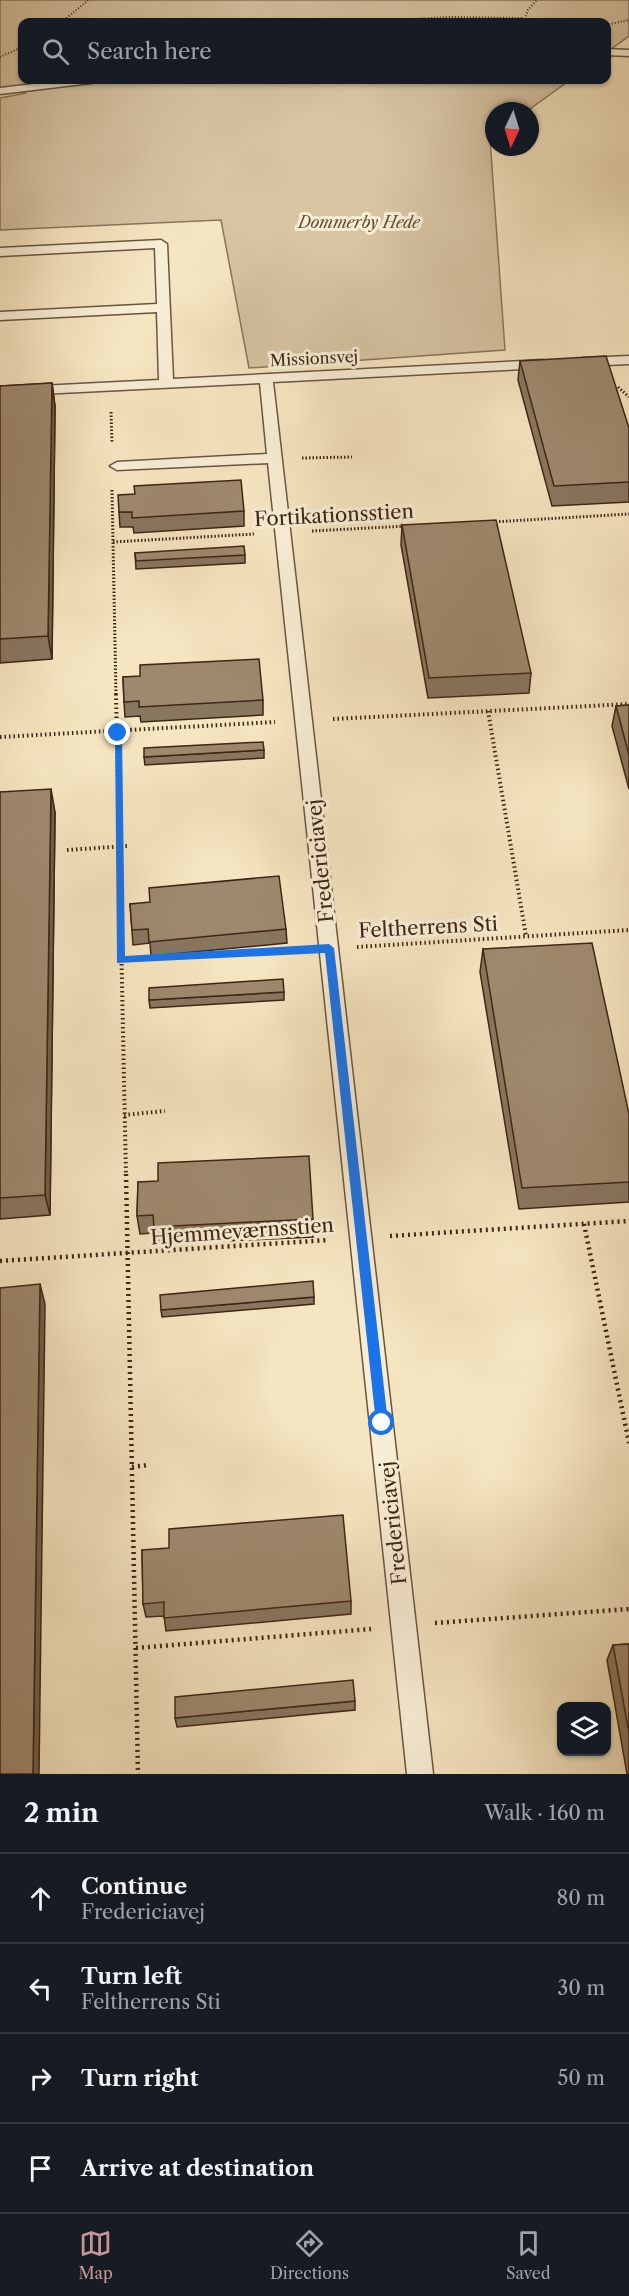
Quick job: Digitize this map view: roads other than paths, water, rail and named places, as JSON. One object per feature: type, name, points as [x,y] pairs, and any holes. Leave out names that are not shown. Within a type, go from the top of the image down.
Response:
[{"type":"lane","points":[[611,52],[629,53]]},
{"type":"lane","points":[[0,91],[58,84]]},
{"type":"lane","points":[[0,252],[161,244],[166,384]]},
{"type":"lane","points":[[0,316],[164,308]]},
{"type":"lane","name":"Missionsvej","points":[[0,392],[629,360]]},
{"type":"lane","name":"Fredericiavej","points":[[266,378],[420,1774]]},
{"type":"lane","points":[[114,461],[275,458]]},
{"type":"park label","name":"Dommerby Hede","points":[[359,222]]}]
